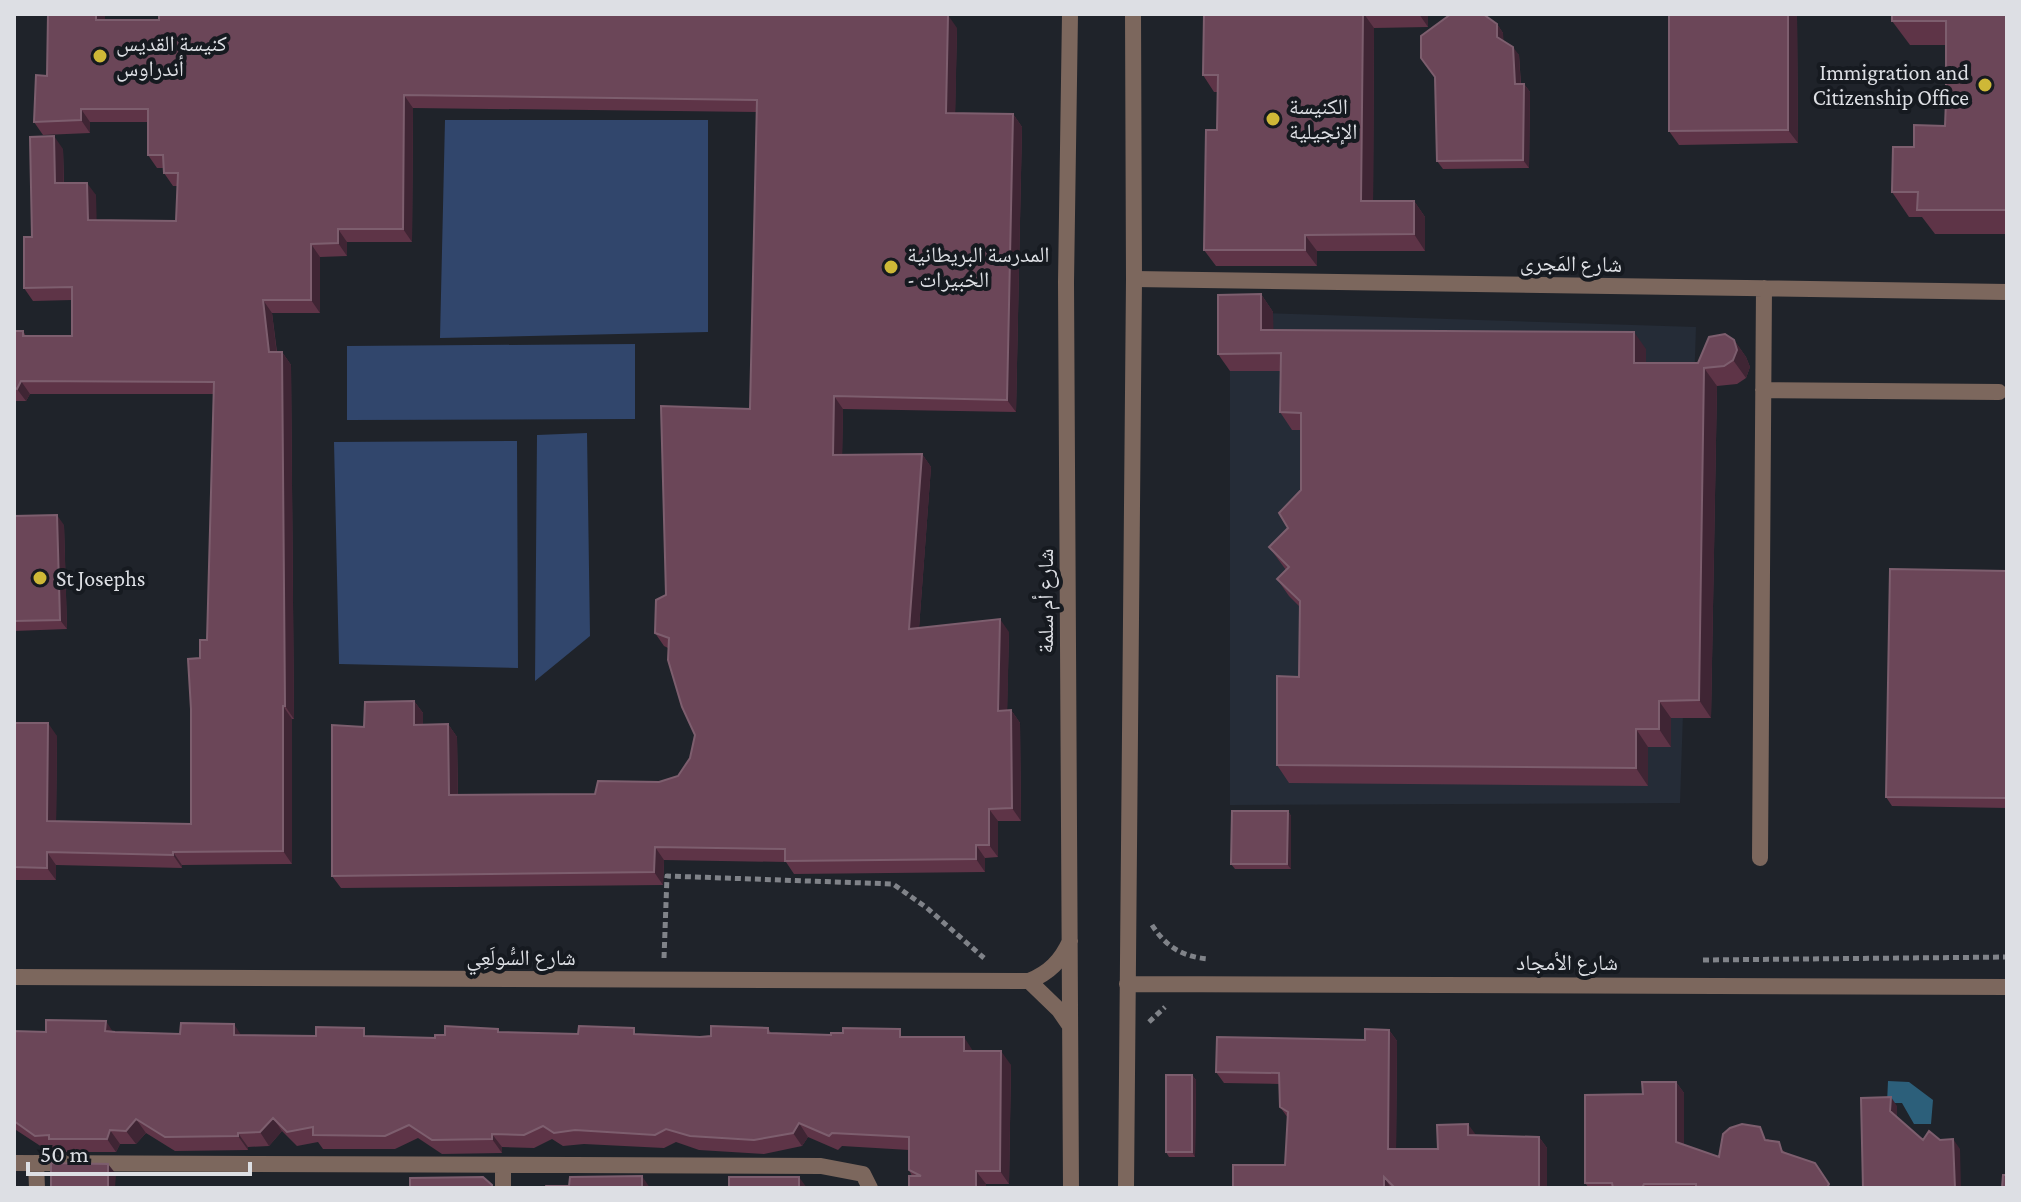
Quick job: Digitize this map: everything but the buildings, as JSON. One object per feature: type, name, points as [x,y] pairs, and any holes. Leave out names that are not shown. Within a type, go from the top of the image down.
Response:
[{"type":"street","name":"شارع أم سلمة","points":[[1070,14],[1066,282],[1071,1188]]},
{"type":"street","points":[[1126,1188],[1134,279],[1133,14]]},
{"type":"street","name":"شارع المَجرى","points":[[1134,279],[2007,292]]},
{"type":"street","points":[[1760,858],[1764,288]]},
{"type":"street","points":[[1763,390],[1999,392]]},
{"type":"street","points":[[1070,941],[1065,952],[1049,970],[1029,981],[1059,1010],[1071,1027]]},
{"type":"street","name":"شارع السُّولَعِي","points":[[14,977],[1029,981]]},
{"type":"street","name":"شارع الأمجاد","points":[[1127,984],[2007,987]]},
{"type":"street","points":[[14,1163],[821,1166],[863,1174],[870,1188]]},
{"type":"street","points":[[36,1163],[37,1188]]},
{"type":"street","points":[[503,1165],[503,1188]]},
{"type":"path","points":[[1129,886],[1162,941],[1196,958],[1222,959]]},
{"type":"path","points":[[1689,960],[2007,957]]},
{"type":"path","points":[[1145,1027],[1158,1011],[1171,1003]]},
{"type":"shaded area","points":[[445,120],[708,120],[708,332],[440,338]]},
{"type":"shaded area","points":[[1230,312],[1696,327],[1680,803],[1230,805]]},
{"type":"shaded area","points":[[635,344],[635,419],[347,420],[347,346]]},
{"type":"shaded area","points":[[587,433],[590,636],[535,681],[537,435]]},
{"type":"shaded area","points":[[517,441],[518,668],[339,664],[334,442]]},
{"type":"shaded area","points":[[1888,1081],[1909,1082],[1933,1100],[1931,1124],[1914,1124],[1902,1103],[1887,1103]]},
{"type":"place","name":"كنيسة القديس أندراوس","points":[[100,56]]},
{"type":"place","name":"Immigration and Citizenship Office","points":[[1985,85]]},
{"type":"place","name":"الكنيسة الإنجيلية","points":[[1273,119]]},
{"type":"place","name":"المدرسة البريطانية - الخبيرات","points":[[891,267]]},
{"type":"place","name":"St Josephs","points":[[40,578]]}]
